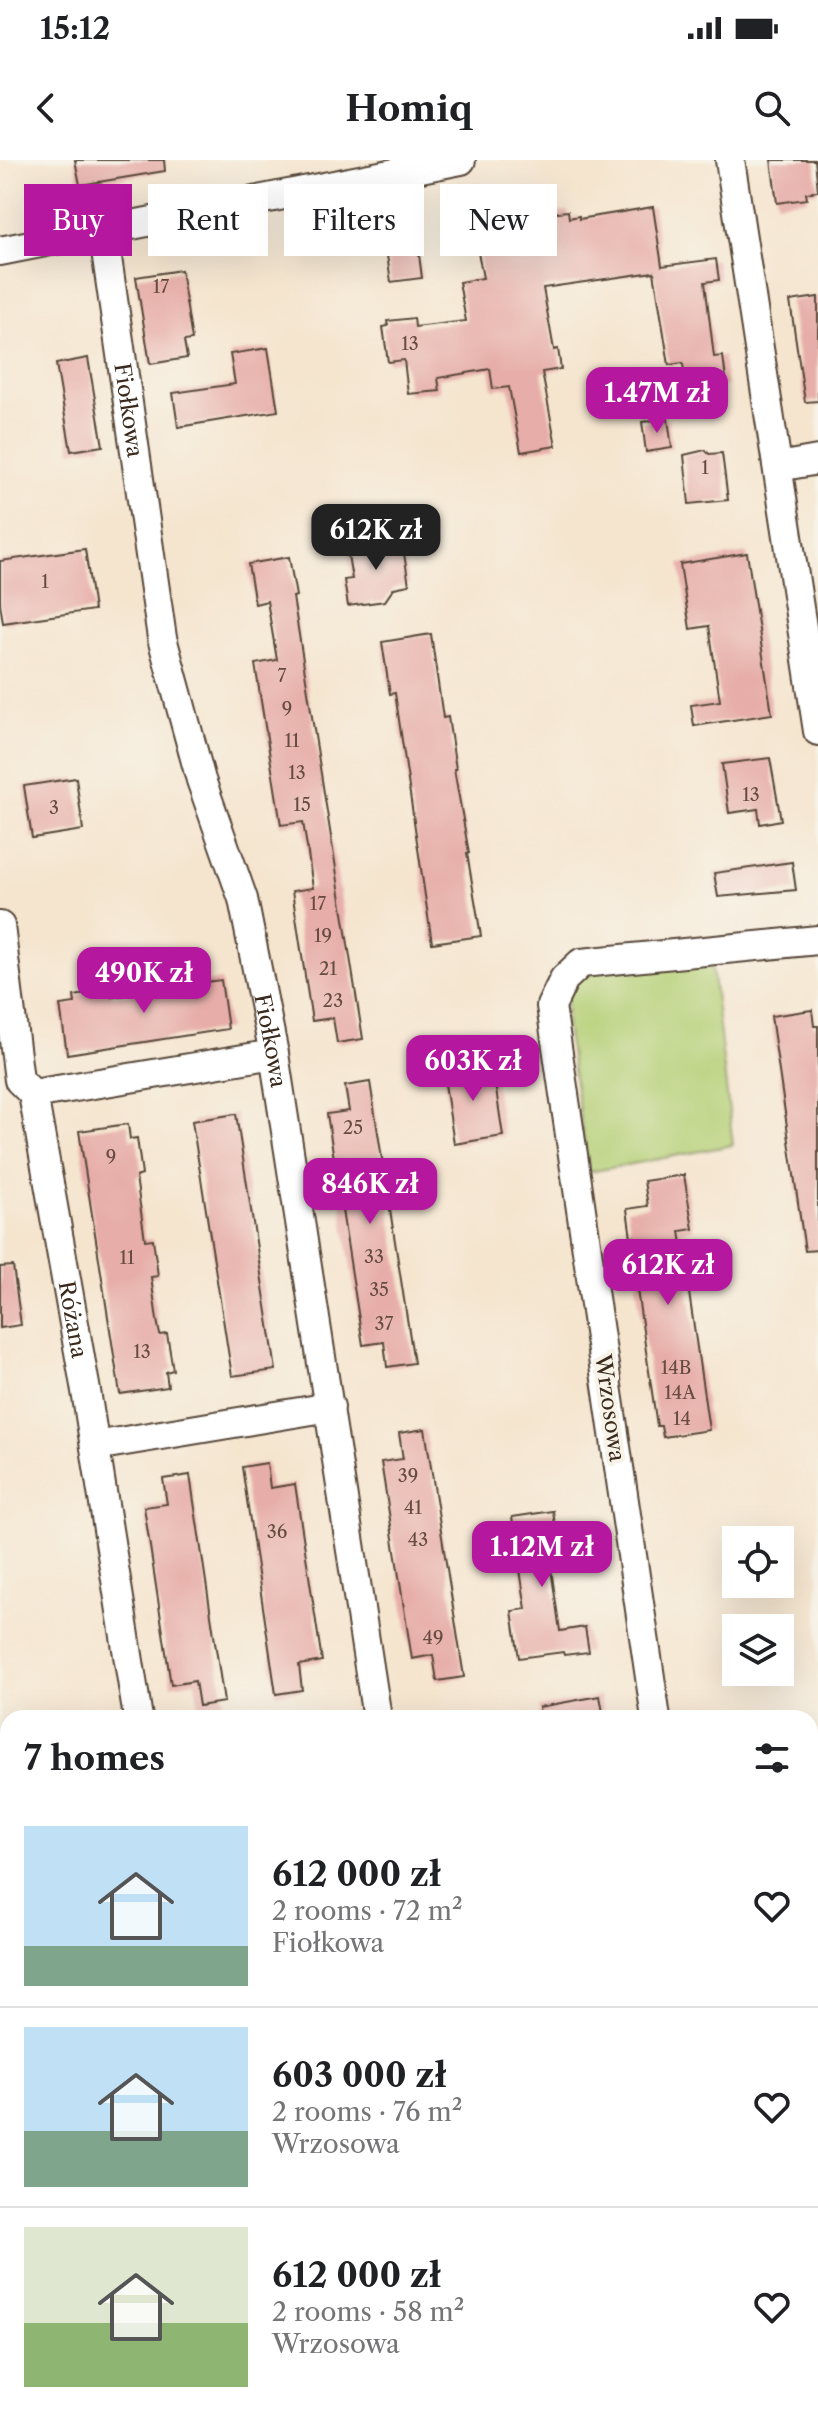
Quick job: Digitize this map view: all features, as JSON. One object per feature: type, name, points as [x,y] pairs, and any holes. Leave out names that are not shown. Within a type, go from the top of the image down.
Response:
[{"type":"street","points":[[132,224],[461,160]]},
{"type":"street","points":[[730,160],[818,731]]},
{"type":"street","points":[[0,251],[24,246]]},
{"type":"street","name":"Fiołkowa","points":[[107,256],[162,638],[201,780],[243,899],[274,1054],[376,1710]]},
{"type":"street","points":[[778,467],[818,460]]},
{"type":"street","name":"Różana","points":[[0,926],[17,1086],[95,1446],[137,1710]]},
{"type":"street","name":"Wrzosowa","points":[[655,1710],[551,1006],[564,979],[581,963],[818,940]]},
{"type":"street","points":[[17,1086],[274,1054]]},
{"type":"street","points":[[95,1446],[330,1407]]},
{"type":"green space","points":[[635,963],[712,968],[733,1145],[589,1172],[566,1027],[567,995],[584,972]]},
{"type":"building","points":[[75,160],[164,160],[165,171],[80,184]]},
{"type":"building","points":[[771,160],[815,160],[818,191],[806,193],[807,199],[777,203]]},
{"type":"building","points":[[653,207],[662,266],[716,259],[719,280],[705,282],[714,357],[723,356],[727,386],[686,392],[683,363],[669,365],[654,272],[543,288],[554,350],[558,349],[561,369],[542,372],[556,446],[521,452],[509,387],[493,389],[490,369],[438,378],[440,391],[408,394],[404,360],[388,362],[383,327],[388,326],[387,321],[414,318],[415,327],[466,321],[459,282],[483,278],[479,256],[557,256],[557,212],[568,211],[569,218],[579,216],[579,219]]},
{"type":"building","points":[[387,256],[419,256],[422,278],[391,282]]},
{"type":"building","points":[[181,270],[192,340],[184,341],[187,358],[150,364],[136,277]]},
{"type":"building","points":[[818,297],[818,401],[805,402],[790,301]]},
{"type":"building","points":[[268,348],[278,411],[178,427],[173,393],[235,384],[230,354]]},
{"type":"building","points":[[88,358],[103,446],[71,451],[56,364]]},
{"type":"building","points":[[668,419],[672,448],[646,452],[642,422]]},
{"type":"building","points":[[705,450],[709,454],[722,453],[728,500],[689,504],[684,455]]},
{"type":"building","points":[[390,537],[403,547],[409,585],[394,588],[385,601],[348,606],[344,580],[352,579],[347,549],[375,545],[374,539]]},
{"type":"building","points":[[85,549],[94,610],[3,623],[0,561]]},
{"type":"building","points":[[747,553],[772,714],[694,726],[691,705],[720,701],[709,626],[690,629],[680,564]]},
{"type":"building","points":[[289,557],[363,1039],[337,1043],[333,1018],[312,1021],[292,891],[313,888],[307,847],[303,822],[281,825],[255,664],[277,660],[267,601],[255,604],[248,564]]},
{"type":"building","points":[[431,634],[443,718],[448,717],[481,936],[432,943],[395,693],[390,694],[382,642]]},
{"type":"building","points":[[770,758],[781,820],[760,824],[758,809],[729,813],[722,764]]},
{"type":"building","points":[[76,778],[83,830],[32,838],[24,786]]},
{"type":"building","points":[[792,862],[796,890],[718,897],[714,873]]},
{"type":"building","points":[[205,975],[206,982],[221,980],[228,1029],[67,1054],[60,1005],[75,1003],[74,996],[111,990],[112,997],[147,992],[169,988],[168,981]]},
{"type":"building","points":[[812,1010],[814,1026],[818,1026],[818,1250],[805,1251],[771,1016]]},
{"type":"building","points":[[492,1063],[503,1136],[454,1144],[443,1070]]},
{"type":"building","points":[[370,1082],[414,1363],[387,1367],[384,1342],[363,1345],[327,1114],[349,1111],[345,1086]]},
{"type":"building","points":[[236,1114],[276,1370],[232,1376],[192,1121]]},
{"type":"building","points":[[128,1124],[130,1139],[137,1138],[142,1175],[136,1177],[145,1240],[153,1239],[158,1276],[151,1277],[157,1320],[160,1335],[167,1334],[173,1370],[166,1372],[168,1387],[120,1394],[79,1131]]},
{"type":"building","points":[[684,1175],[693,1229],[680,1231],[709,1430],[663,1437],[661,1426],[657,1426],[636,1283],[639,1283],[634,1237],[631,1238],[627,1209],[648,1206],[644,1181]]},
{"type":"building","points":[[13,1266],[21,1325],[0,1328],[0,1267]]},
{"type":"building","points":[[425,1429],[464,1677],[437,1681],[433,1655],[412,1659],[381,1462],[403,1459],[399,1433]]},
{"type":"building","points":[[267,1463],[270,1488],[295,1484],[322,1661],[299,1665],[302,1690],[276,1694],[242,1467]]},
{"type":"building","points":[[190,1475],[224,1702],[199,1706],[195,1681],[171,1685],[144,1507],[167,1504],[163,1479]]},
{"type":"building","points":[[553,1511],[555,1525],[562,1523],[566,1554],[560,1555],[562,1568],[551,1569],[560,1631],[585,1627],[589,1652],[519,1658],[512,1611],[526,1609],[512,1517]]},
{"type":"building","points":[[600,1696],[603,1710],[539,1710],[539,1707]]}]
